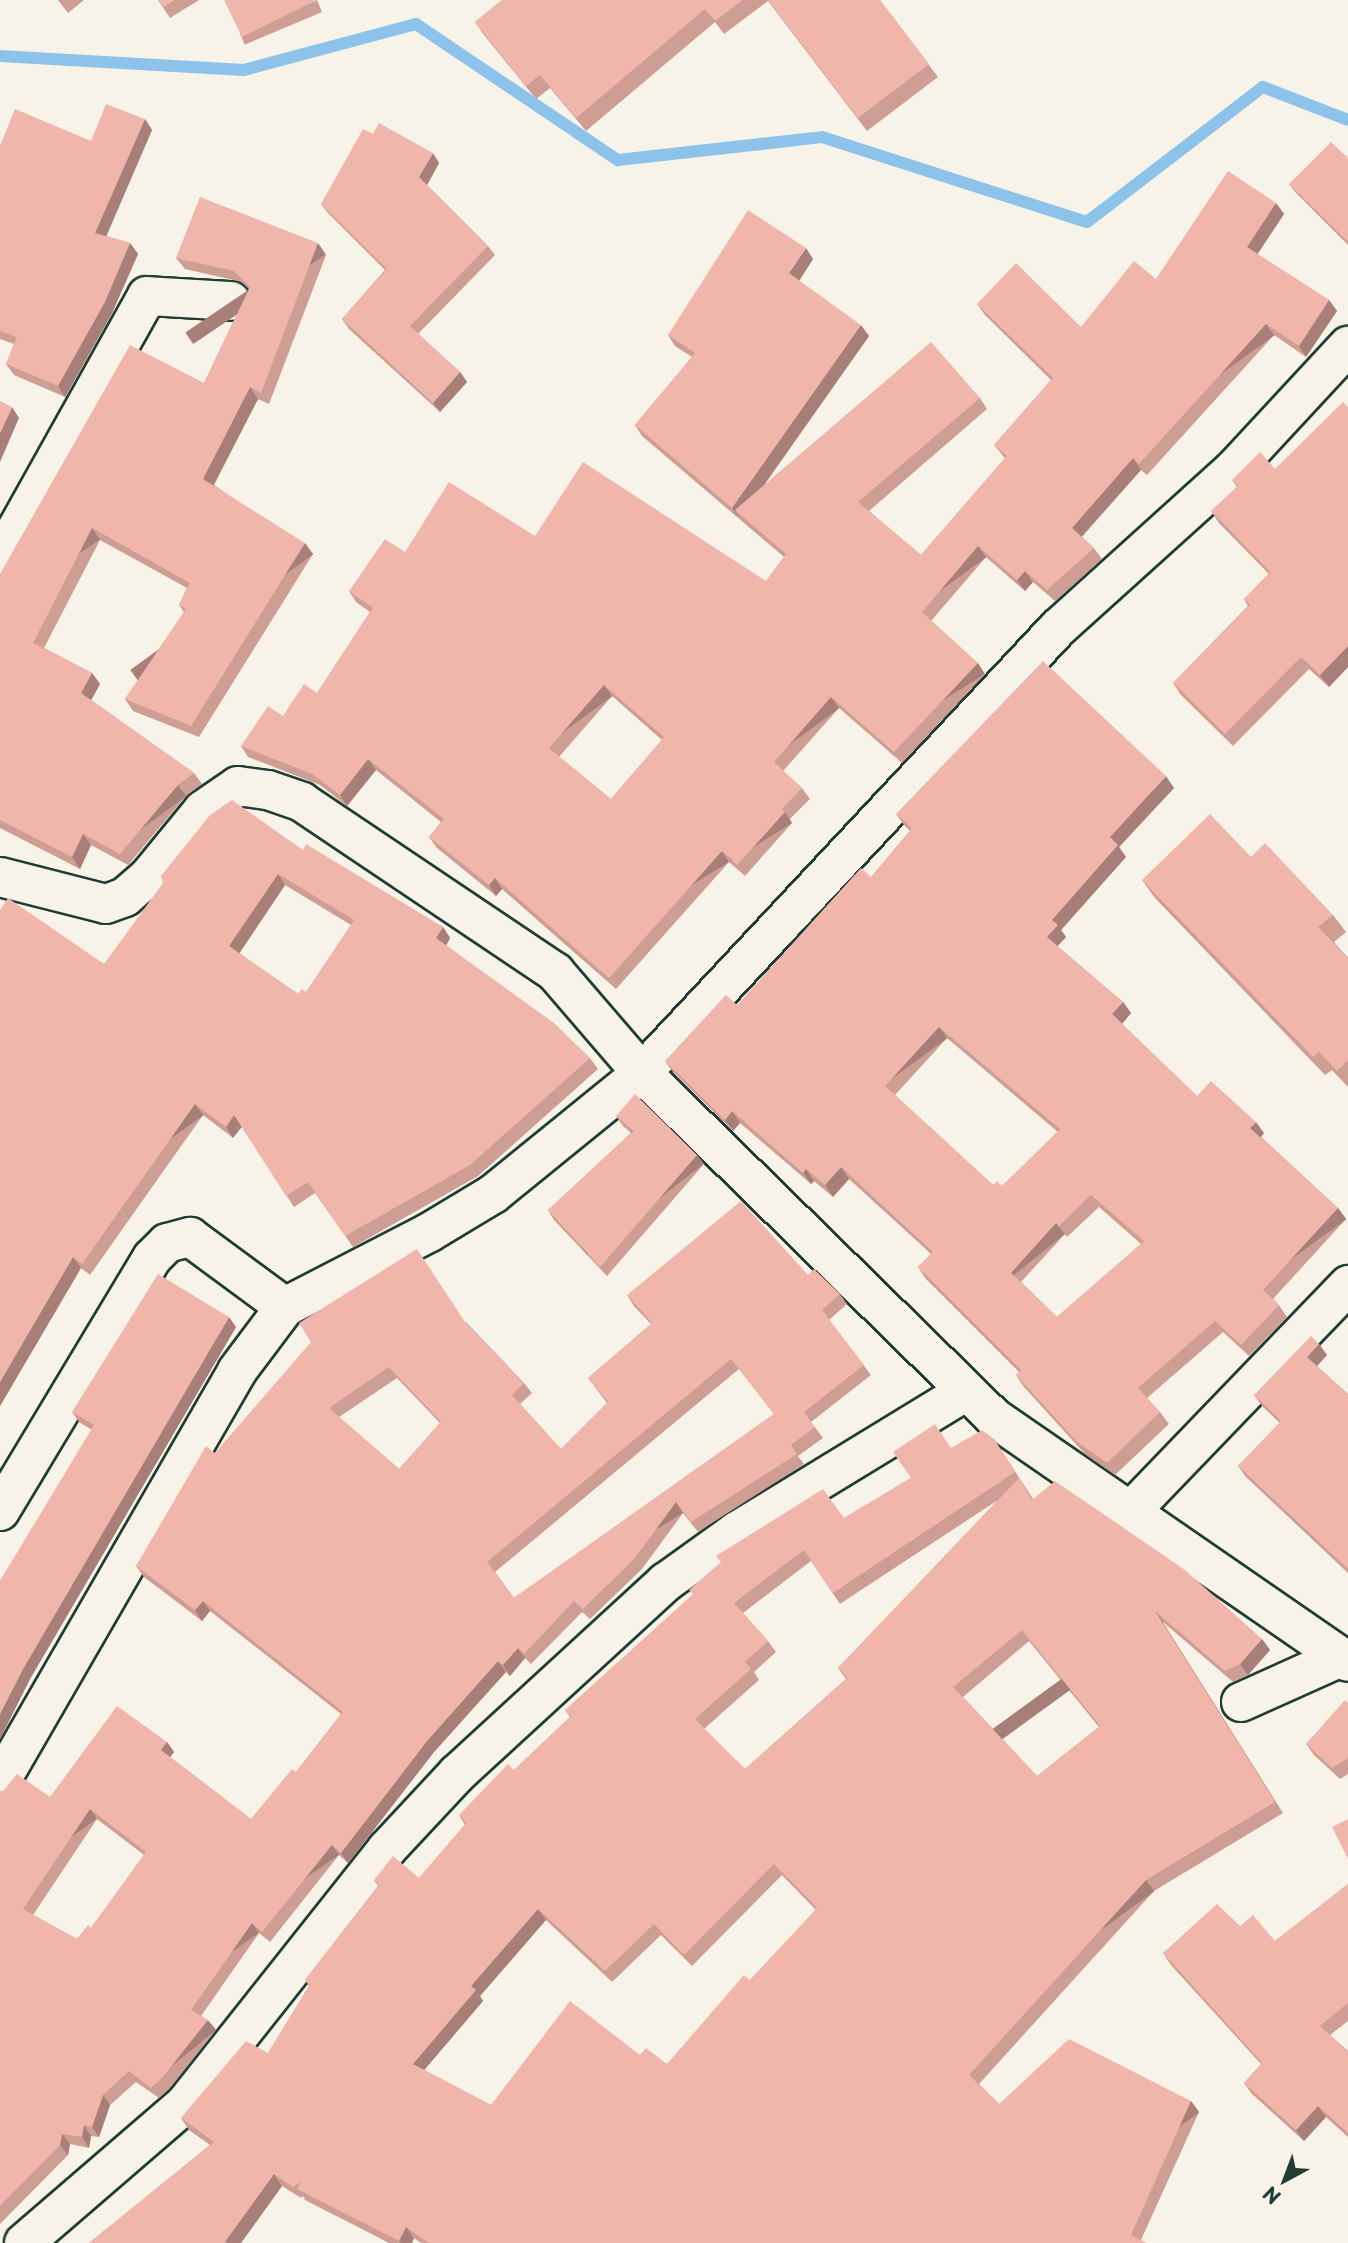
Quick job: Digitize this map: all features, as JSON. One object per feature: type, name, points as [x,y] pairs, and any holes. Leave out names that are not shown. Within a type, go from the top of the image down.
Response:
[{"type":"street","points":[[0,559],[147,296],[231,301]]},
{"type":"street","points":[[0,1782],[237,1371],[285,1307],[493,1194],[642,1073],[1058,628],[1234,469],[1348,346]]},
{"type":"street","points":[[0,877],[106,904],[125,897],[149,876],[203,810],[238,786],[268,790],[302,802],[555,972],[642,1073],[993,1417],[1128,1514],[1345,1659]]},
{"type":"street","points":[[0,1511],[152,1258],[167,1243],[190,1237],[285,1307]]},
{"type":"street","points":[[1128,1514],[1348,1285]]},
{"type":"street","points":[[24,2243],[185,2104],[387,1849],[457,1774],[666,1583],[737,1531],[965,1392]]},
{"type":"street","points":[[1241,1702],[1345,1659]]},
{"type":"building","points":[[158,0],[175,0],[163,7]]},
{"type":"building","points":[[224,0],[314,0],[315,1],[242,37]]},
{"type":"building","points":[[502,0],[743,0],[715,21],[705,9],[576,118],[540,75],[526,86],[475,22]]},
{"type":"building","points":[[768,0],[880,0],[929,64],[858,118]]},
{"type":"building","points":[[106,104],[145,119],[95,233],[130,243],[105,302],[58,386],[6,364],[17,337],[0,331],[0,146],[15,109],[91,141]]},
{"type":"building","points":[[379,123],[433,153],[419,177],[488,246],[410,326],[460,372],[433,403],[342,319],[387,269],[321,204],[363,129],[373,134]]},
{"type":"building","points":[[1331,142],[1348,158],[1348,242],[1289,184]]},
{"type":"building","points":[[1228,171],[1276,203],[1247,247],[1329,300],[1299,346],[1266,324],[1139,464],[1133,458],[1072,528],[1094,548],[1047,590],[1025,571],[1017,580],[978,546],[922,612],[978,663],[894,752],[831,697],[774,762],[802,788],[782,809],[785,812],[737,865],[722,851],[609,978],[495,878],[489,885],[429,837],[444,819],[368,759],[340,795],[312,774],[241,746],[268,706],[283,716],[304,684],[317,693],[373,608],[349,591],[385,539],[405,552],[449,482],[535,536],[583,462],[766,581],[786,554],[735,510],[931,342],[980,398],[858,502],[921,555],[1007,456],[994,445],[1053,378],[977,304],[1016,263],[1081,327],[1134,261],[1156,279]],"holes":[[[604,685],[664,737],[611,799],[549,748]]]},
{"type":"building","points":[[200,197],[318,243],[261,393],[250,387],[203,479],[305,543],[191,726],[125,699],[186,609],[179,605],[190,583],[92,528],[33,643],[92,673],[81,693],[194,773],[178,785],[120,854],[83,834],[72,857],[0,820],[0,574],[130,345],[204,383],[250,287],[234,271],[176,258]]},
{"type":"building","points":[[748,210],[806,248],[789,273],[861,325],[732,508],[635,425],[695,353],[668,335]]},
{"type":"building","points":[[0,401],[12,407],[0,433]]},
{"type":"building","points":[[1343,402],[1348,407],[1348,646],[1320,675],[1301,657],[1225,734],[1173,683],[1250,605],[1244,599],[1270,572],[1211,511],[1238,486],[1232,480],[1260,452],[1275,469]]},
{"type":"building","points":[[1043,661],[1166,776],[1110,837],[1118,845],[1052,920],[1058,925],[1047,937],[1123,1002],[1112,1014],[1197,1096],[1211,1081],[1256,1122],[1250,1128],[1338,1208],[1263,1290],[1279,1305],[1241,1345],[1215,1321],[1138,1388],[1160,1412],[1107,1463],[1077,1442],[1016,1375],[1021,1370],[918,1267],[933,1252],[841,1167],[825,1185],[806,1169],[803,1173],[732,1111],[725,1120],[665,1061],[726,995],[737,1005],[861,868],[871,877],[912,828],[896,814]],"holes":[[[939,1027],[1060,1129],[1002,1186],[997,1181],[993,1185],[885,1086]],[[1091,1195],[1144,1241],[1057,1317],[1011,1273],[1056,1223],[1059,1226]]]},
{"type":"building","points":[[232,800],[303,850],[306,844],[443,927],[436,938],[554,1023],[590,1058],[470,1165],[345,1236],[308,1182],[286,1196],[234,1115],[226,1127],[195,1104],[82,1264],[73,1257],[0,1382],[0,910],[8,898],[104,964],[163,883],[161,876],[210,815]],"holes":[[[278,874],[354,920],[306,992],[302,989],[298,994],[229,946]]]},
{"type":"building","points":[[1210,814],[1251,857],[1265,843],[1333,915],[1318,927],[1348,958],[1348,1060],[1337,1071],[1319,1052],[1313,1057],[1142,880]]},
{"type":"building","points":[[635,1094],[697,1155],[600,1267],[548,1210],[634,1131],[616,1116]]},
{"type":"building","points":[[741,1201],[808,1275],[814,1269],[840,1294],[822,1310],[864,1365],[804,1412],[815,1427],[791,1445],[797,1454],[691,1522],[676,1502],[635,1558],[583,1609],[574,1601],[524,1654],[518,1648],[503,1665],[498,1661],[427,1741],[341,1853],[332,1845],[262,1932],[252,1923],[191,2010],[208,2020],[162,2078],[151,2088],[129,2071],[103,2095],[92,2127],[84,2125],[82,2137],[62,2134],[60,2145],[0,2206],[0,1791],[3,1791],[17,1774],[50,1797],[117,1706],[167,1742],[161,1750],[251,1819],[292,1769],[296,1772],[343,1712],[203,1601],[195,1610],[136,1566],[206,1446],[215,1453],[311,1342],[299,1323],[417,1249],[465,1322],[524,1383],[512,1395],[561,1449],[608,1402],[588,1378],[652,1323],[627,1295]],"holes":[[[731,1359],[774,1414],[514,1598],[487,1562]],[[389,1367],[441,1422],[399,1469],[329,1408]],[[90,1809],[146,1852],[91,1928],[88,1925],[77,1939],[23,1909]]]},
{"type":"building","points":[[158,1274],[229,1317],[23,1669],[0,1714],[0,1581],[94,1425],[72,1412]]},
{"type":"building","points":[[1311,1336],[1319,1344],[1307,1357],[1348,1394],[1348,1569],[1238,1466],[1281,1421],[1254,1395]]},
{"type":"building","points":[[935,1424],[951,1448],[982,1430],[994,1439],[1015,1472],[833,1593],[804,1550],[734,1603],[768,1641],[745,1662],[751,1669],[695,1719],[745,1769],[848,1678],[838,1668],[1019,1478],[1032,1500],[1055,1481],[1185,1570],[1262,1639],[1240,1664],[1225,1671],[1155,1611],[1275,1802],[1146,1880],[969,2075],[999,2104],[1069,2039],[1191,2101],[1131,2235],[1146,2243],[429,2243],[406,2227],[399,2241],[297,2189],[301,2181],[293,2187],[274,2174],[224,2243],[89,2243],[214,2142],[181,2118],[246,2041],[268,2053],[310,1985],[305,1980],[379,1885],[374,1880],[393,1856],[419,1878],[466,1823],[459,1815],[508,1764],[514,1770],[571,1716],[565,1710],[693,1594],[689,1590],[721,1562],[716,1556],[823,1489],[844,1518],[911,1478],[893,1452]],"holes":[[[1022,1630],[1100,1726],[1037,1776],[953,1687]],[[774,1864],[817,1908],[750,1980],[744,1975],[667,2064],[646,2048],[640,2055],[570,2001],[491,2105],[413,2064],[476,1990],[471,1986],[538,1909],[605,1971],[654,1924],[684,1955]]]},
{"type":"building","points":[[1345,1700],[1348,1703],[1348,1758],[1332,1768],[1306,1744]]},
{"type":"building","points":[[1348,1819],[1348,1859],[1332,1827]]},
{"type":"building","points":[[1348,1884],[1348,2003],[1320,2026],[1348,2052],[1348,2133],[1318,2106],[1296,2130],[1244,2083],[1262,2063],[1163,1953],[1217,1904],[1240,1926],[1253,1915],[1275,1941]]},
{"type":"waterway","points":[[0,56],[244,70],[416,24],[618,160],[822,137],[1087,222],[1263,87],[1348,120]]}]
